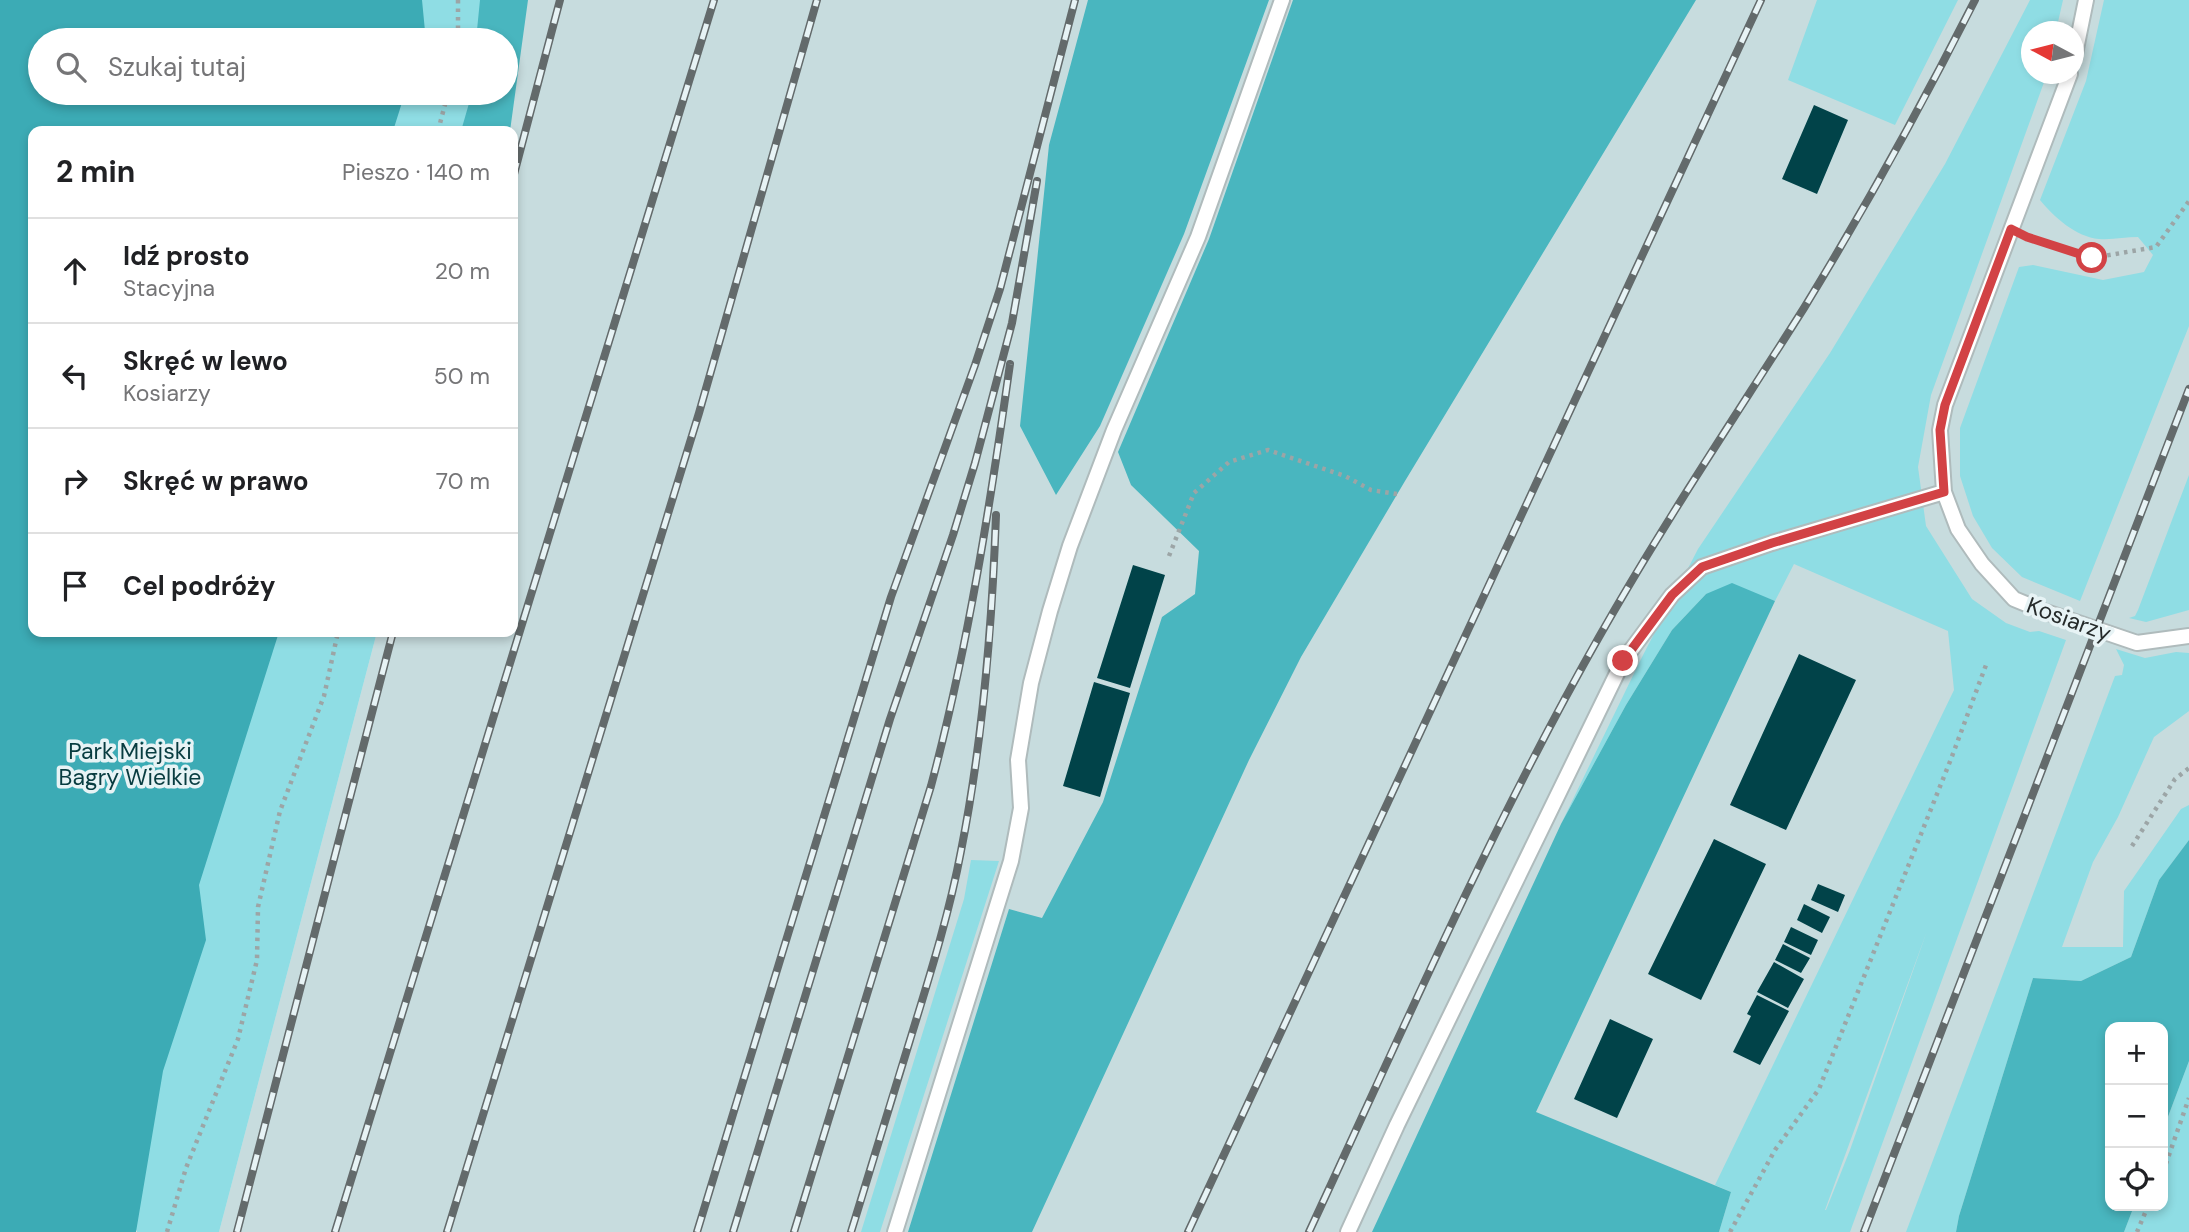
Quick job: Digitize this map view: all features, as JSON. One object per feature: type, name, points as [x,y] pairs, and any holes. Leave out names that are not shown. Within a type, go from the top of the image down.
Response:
[{"type":"lane","points":[[895,1232],[1011,861],[1021,808],[1018,760],[1031,683],[1070,546],[1109,443],[1198,237],[1282,0]]},
{"type":"lane","points":[[2082,21],[2086,0]]},
{"type":"lane","name":"Kosiarzy","points":[[2066,84],[1945,405],[1940,430],[1944,492],[1958,529],[1982,564],[2014,598],[2043,611],[2137,643],[2189,636]]},
{"type":"lane","points":[[1348,1232],[1397,1125],[1623,661],[1672,595],[1702,567],[1772,543],[1944,492]]},
{"type":"path","points":[[458,0],[458,28]]},
{"type":"path","points":[[439,126],[445,105]]},
{"type":"path","points":[[2011,229],[2027,237],[2092,258],[2156,247],[2189,201]]},
{"type":"path","points":[[1169,556],[1194,493],[1229,462],[1268,450],[1345,476],[1371,490],[1397,494]]},
{"type":"path","points":[[167,1232],[187,1168],[238,1040],[257,960],[258,907],[280,811],[324,696],[337,637]]},
{"type":"path","points":[[1730,1232],[1775,1150],[1819,1089],[1941,785],[1986,665]]},
{"type":"path","points":[[2132,846],[2175,779],[2189,768]]},
{"type":"path","points":[[2168,1158],[2189,1098]]},
{"type":"path","points":[[2137,1232],[2146,1211]]},
{"type":"shaded area","name":"Park Miejski Bagry Wielkie","points":[[0,0],[422,0],[425,28],[28,28],[28,105],[401,105],[395,126],[28,126],[28,637],[277,637],[199,885],[206,940],[163,1071],[136,1232],[0,1232]]},
{"type":"shaded area","points":[[480,0],[528,0],[518,73],[518,28],[477,28]]},
{"type":"shaded area","points":[[515,0],[2189,0],[2189,1232],[219,1232],[376,637],[518,637],[518,126],[501,126],[504,105],[518,105],[518,28],[513,28]]},
{"type":"shaded area","points":[[1088,0],[1269,0],[1184,234],[1100,426],[1056,495],[1020,426],[1049,145]]},
{"type":"shaded area","points":[[1293,0],[1696,0],[1301,657],[1249,760],[1032,1232],[908,1232],[1009,909],[1042,918],[1103,802],[1162,617],[1195,594],[1199,551],[1131,485],[1118,452],[1209,239]]},
{"type":"shaded area","points":[[469,105],[514,105],[511,126],[462,126]]},
{"type":"shaded area","points":[[1732,583],[1775,601],[1536,1112],[1731,1192],[1719,1232],[1372,1232],[1561,824],[1626,705],[1672,630],[1706,594]]},
{"type":"shaded area","points":[[2189,840],[2189,1061],[2168,1117],[2168,1022],[2105,1022],[2105,1211],[2132,1211],[2124,1232],[1956,1232],[2033,978],[2081,981],[2131,957],[2159,880]]},
{"type":"green space","name":"Park Miejski Bagry Wielkie","points":[[0,0],[523,0],[518,28],[28,28],[28,105],[505,105],[501,126],[28,126],[28,637],[376,637],[219,1232],[0,1232]]},
{"type":"green space","points":[[1817,0],[1958,0],[1895,125],[1788,80]]},
{"type":"green space","points":[[2030,0],[2063,0],[2058,21],[2021,21],[2021,84],[2043,84],[1931,395],[1918,467],[1926,526],[1972,599],[2006,623],[2030,632],[2039,631],[2066,640],[1850,1232],[1719,1232],[1731,1192],[1715,1185],[1954,690],[1948,631],[1794,564],[1775,601],[1753,593],[1706,594],[1672,630],[1626,705],[1561,824],[1698,549],[1830,353],[1945,164]],"holes":[[[1927,931],[1850,1150],[1825,1210]]]},
{"type":"green space","points":[[2104,0],[2189,0],[2189,326],[2080,601],[2022,577],[1992,548],[1973,516],[1960,476],[1960,428],[2019,267],[2033,265],[2103,280],[2144,272],[2153,255],[2138,237],[2099,239],[2082,234],[2059,219],[2040,200],[2086,81]]},
{"type":"green space","points":[[2189,475],[2189,610],[2146,622],[2129,618],[2135,616],[2138,610]]},
{"type":"green space","points":[[2116,649],[2145,658],[2176,652],[2189,653],[2189,711],[2154,737],[2118,817],[2093,862],[2062,947],[2123,947],[2124,891],[2181,809],[2189,805],[2189,840],[2159,880],[2131,957],[2081,981],[2033,978],[1956,1232],[1906,1232],[2115,676],[2122,675],[2124,665]]},
{"type":"green space","points":[[971,860],[999,861],[880,1232],[861,1232],[964,899]]},
{"type":"green space","points":[[2189,1061],[2189,1232],[2124,1232],[2132,1211],[2168,1211],[2168,1117]]},
{"type":"building","points":[[1814,105],[1848,120],[1817,194],[1782,179]]},
{"type":"building","points":[[1133,565],[1165,575],[1130,688],[1097,678]]},
{"type":"building","points":[[1799,654],[1856,680],[1786,830],[1730,805]]},
{"type":"building","points":[[1094,682],[1130,693],[1100,797],[1063,786]]},
{"type":"building","points":[[1714,839],[1766,864],[1701,1000],[1648,974]]},
{"type":"building","points":[[1818,884],[1845,895],[1838,912],[1811,900]]},
{"type":"building","points":[[1804,904],[1830,917],[1822,933],[1797,920]]},
{"type":"building","points":[[1791,927],[1818,940],[1811,955],[1784,942]]},
{"type":"building","points":[[1783,944],[1810,958],[1801,973],[1775,960]]},
{"type":"building","points":[[1774,962],[1804,979],[1788,1008],[1757,992]]},
{"type":"building","points":[[1757,995],[1789,1011],[1760,1065],[1733,1052],[1751,1016],[1747,1014]]},
{"type":"building","points":[[1610,1019],[1653,1039],[1617,1118],[1574,1099]]},
{"type":"railway","points":[[518,159],[560,0]]},
{"type":"railway","points":[[335,1232],[714,0]]},
{"type":"railway","points":[[447,1232],[699,413],[817,0]]},
{"type":"railway","points":[[697,1232],[891,597],[1000,289],[1075,0]]},
{"type":"railway","points":[[1188,1232],[1761,0]]},
{"type":"railway","points":[[1309,1232],[1448,931],[1559,709],[1648,553],[1804,308],[1849,232],[1914,117],[1975,0]]},
{"type":"railway","points":[[733,1232],[890,719],[975,463],[1012,323],[1037,181]]},
{"type":"railway","points":[[794,1232],[931,786],[944,734],[977,576],[1010,364]]},
{"type":"railway","points":[[1864,1232],[2189,389]]},
{"type":"railway","points":[[851,1232],[931,970],[961,851],[985,684],[996,515]]},
{"type":"railway","points":[[237,1232],[392,637]]},
{"type":"route","points":[[1623,661],[1672,595],[1702,567],[1772,543],[1944,492],[1940,430],[1945,405],[2011,229],[2027,237],[2092,258]]}]
